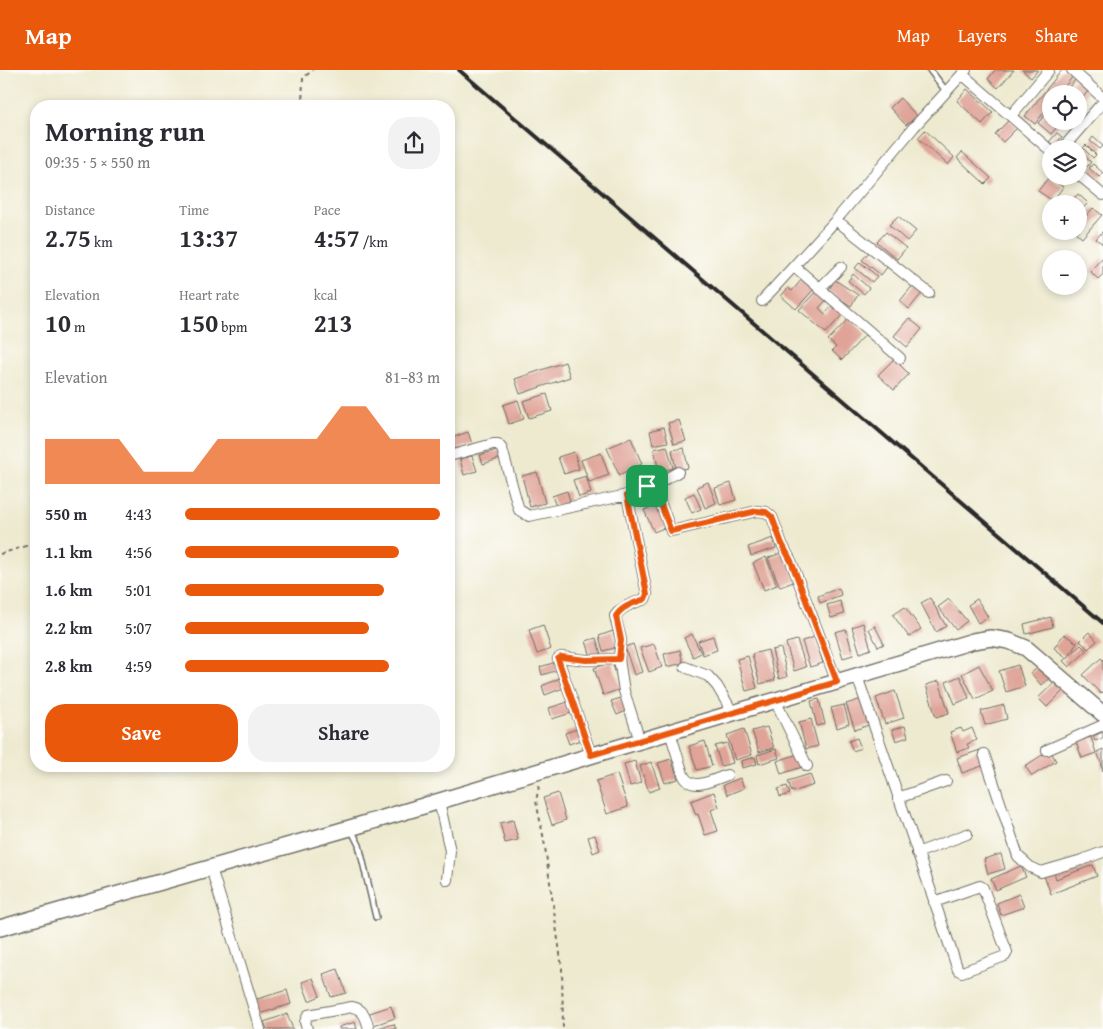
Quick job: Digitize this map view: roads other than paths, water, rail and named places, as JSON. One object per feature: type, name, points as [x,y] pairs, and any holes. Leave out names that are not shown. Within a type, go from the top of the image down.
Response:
[{"type":"main road","points":[[0,928],[350,828],[973,641],[991,638],[1009,641],[1026,648],[1103,714]]},
{"type":"street","points":[[1015,111],[1049,70]]},
{"type":"street","points":[[1072,70],[1103,98]]},
{"type":"street","points":[[762,301],[836,220],[872,175],[964,72],[1042,143]]},
{"type":"street","points":[[1070,140],[1103,102]]},
{"type":"street","points":[[1087,182],[1103,195]]},
{"type":"street","points":[[836,220],[929,293]]},
{"type":"street","points":[[794,266],[900,358]]},
{"type":"street","points":[[819,289],[841,267]]},
{"type":"street","points":[[455,454],[498,444],[502,449],[519,510],[529,516],[627,495],[647,486],[653,486],[678,472]]},
{"type":"street","points":[[653,486],[671,531],[757,511],[766,512],[772,517],[782,544],[791,561],[837,682]]},
{"type":"street","points":[[627,495],[647,594],[645,599],[627,606],[618,612],[616,616],[621,640],[619,659],[624,691],[640,741]]},
{"type":"street","points":[[591,755],[558,659],[561,657],[586,660],[619,659]]},
{"type":"street","points":[[685,667],[708,676],[717,686],[733,713]]},
{"type":"street","points":[[857,676],[898,798],[934,902],[958,970],[962,972],[1005,956],[1007,952],[983,888],[980,886],[934,902]]},
{"type":"street","points":[[776,700],[807,766]]},
{"type":"street","points":[[1047,750],[1103,725]]},
{"type":"street","points":[[670,732],[685,780],[690,784],[696,785],[727,775]]},
{"type":"street","points":[[984,754],[1018,856],[1024,863],[1041,872],[1103,852]]},
{"type":"street","points":[[898,798],[946,781]]},
{"type":"street","points":[[439,801],[450,852],[447,880]]},
{"type":"street","points":[[917,853],[967,834]]},
{"type":"street","points":[[211,868],[260,1029]]},
{"type":"street","points":[[307,1029],[305,1022],[308,1015],[352,1007],[358,1008],[362,1012],[369,1029]]},
{"type":"lane","points":[[930,70],[946,91]]},
{"type":"lane","points":[[350,828],[359,845],[376,917]]},
{"type":"railway","points":[[459,70],[1103,623]]}]
